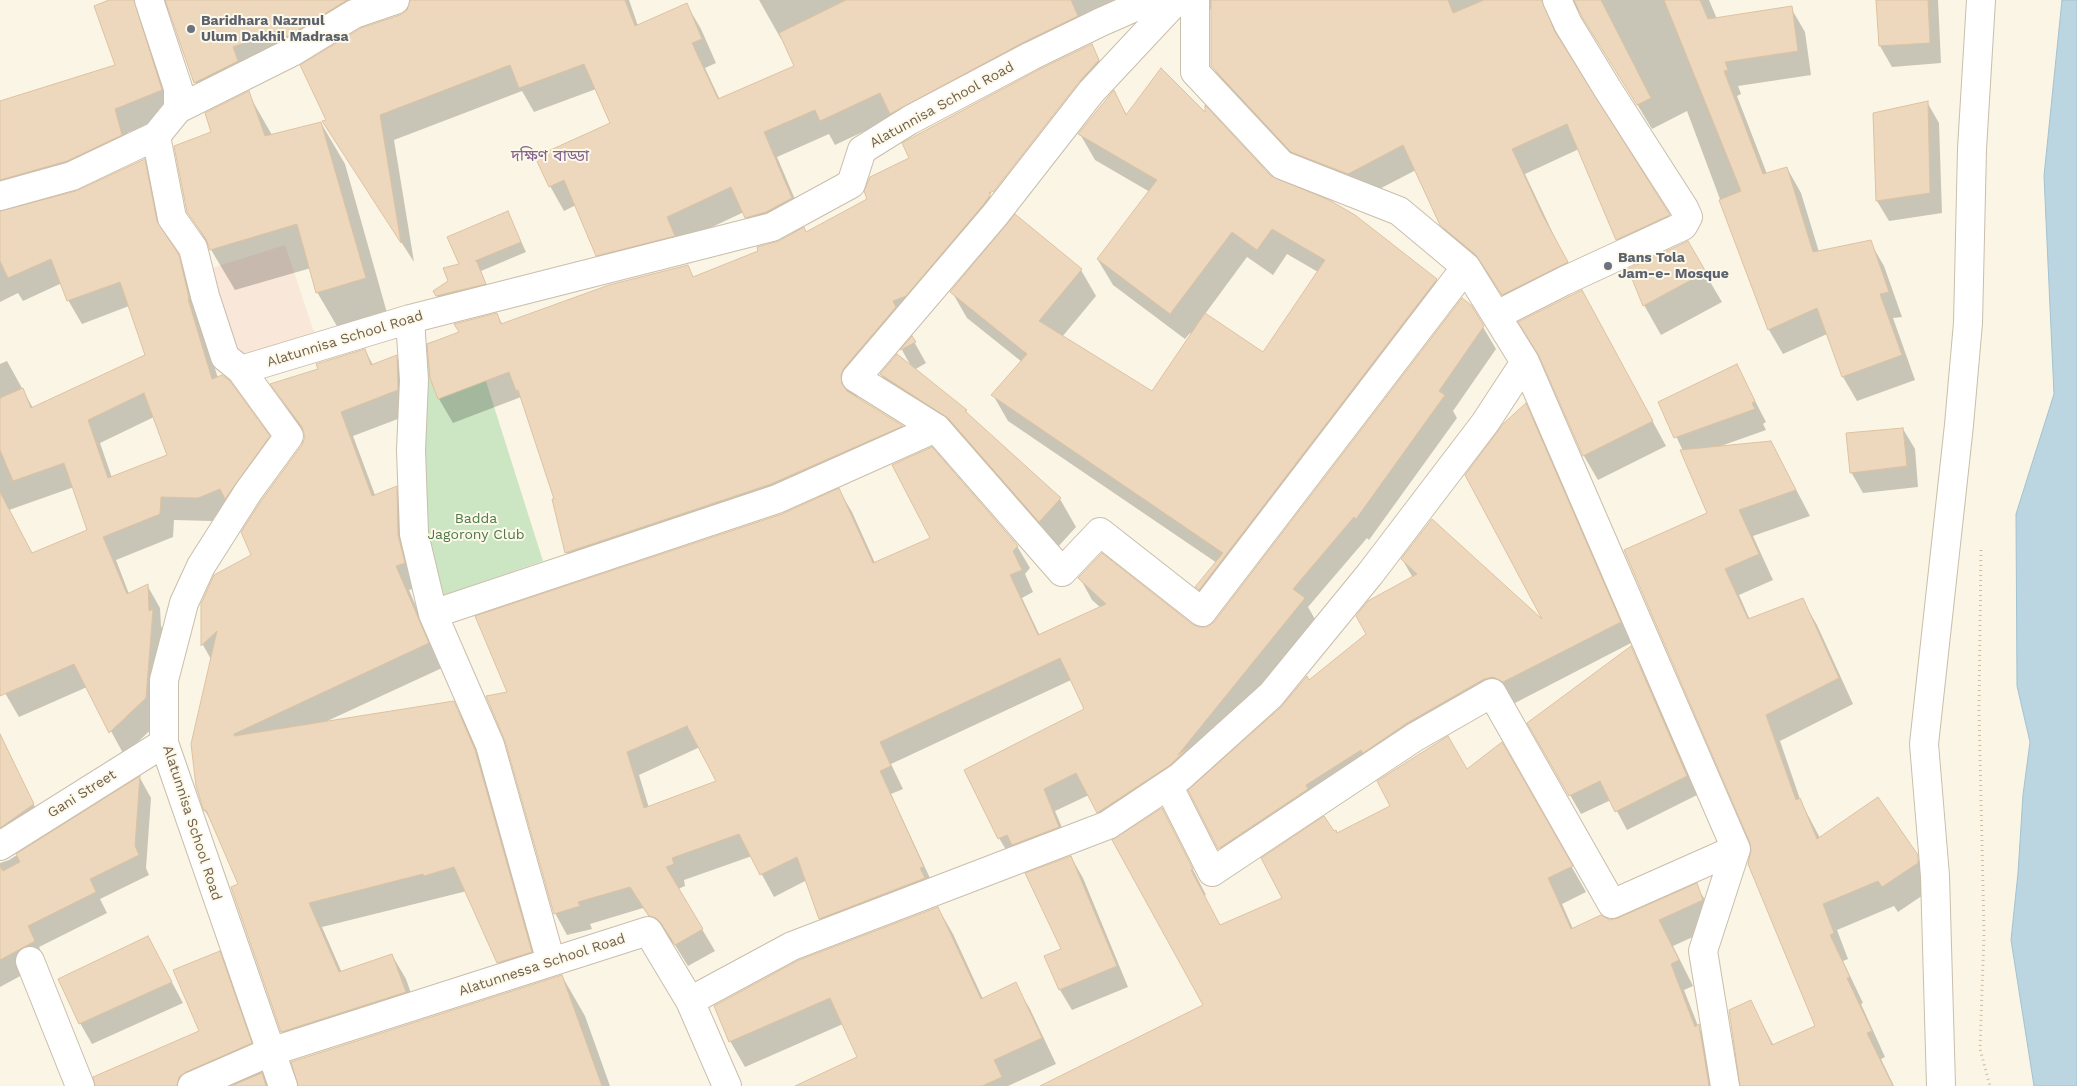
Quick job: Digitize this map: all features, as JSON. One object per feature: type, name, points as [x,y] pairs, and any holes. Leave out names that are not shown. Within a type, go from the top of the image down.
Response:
[{"type":"street","points":[[149,0],[178,88],[178,109]]},
{"type":"street","points":[[0,196],[72,176],[156,136],[178,109],[292,52],[354,14],[395,0]]},
{"type":"street","name":"Alatunnisa School Road","points":[[282,1086],[164,743],[164,680],[184,603],[201,566],[248,492],[289,436],[241,370],[410,319],[772,227],[851,184],[862,150],[910,120],[1031,56],[1151,0]]},
{"type":"street","points":[[1177,0],[1091,92],[995,215],[856,378],[936,428],[1062,572],[1100,532],[1202,612],[1466,267]]},
{"type":"street","points":[[1194,0],[1195,72],[1282,165],[1400,211],[1466,267],[1525,362],[1736,849],[1703,951],[1725,1086]]},
{"type":"street","points":[[1497,315],[1564,281],[1683,226],[1688,218],[1684,208],[1582,48],[1557,0]]},
{"type":"street","points":[[1941,1086],[1935,876],[1924,744],[1959,425],[1968,323],[1972,148],[1982,0]]},
{"type":"street","points":[[156,136],[172,218],[193,248],[205,296],[225,357],[241,370]]},
{"type":"street","points":[[410,319],[414,380],[411,450],[414,534],[433,614],[490,745],[551,962]]},
{"type":"street","points":[[690,1001],[792,946],[1108,825],[1168,785],[1271,695],[1370,574],[1485,424],[1525,362]]},
{"type":"street","points":[[433,614],[777,499],[936,428]]},
{"type":"street","points":[[1168,785],[1212,872],[1415,737],[1492,693],[1612,904],[1736,849]]},
{"type":"street","name":"Gani Street","points":[[1,842],[164,743]]},
{"type":"street","name":"Alatunnessa School Road","points":[[192,1086],[270,1052],[648,931],[690,1001],[727,1086]]},
{"type":"street","points":[[30,961],[80,1086]]},
{"type":"path","points":[[1981,542],[1979,710],[1984,932],[1980,1049],[1990,1086]]},
{"type":"shaded area","points":[[285,245],[315,335],[239,360],[206,270]]},
{"type":"green space","name":"Badda Jagorony Club","points":[[470,331],[543,561],[444,595],[423,535],[414,347]]},
{"type":"water","points":[[2062,0],[2077,0],[2077,1086],[2034,1086],[2011,940],[2023,795],[2030,742],[2017,686],[2016,514],[2054,394],[2044,176]]},
{"type":"building","points":[[109,0],[134,0],[162,90],[115,109],[122,135],[67,161],[0,180],[0,101],[115,65],[94,6]]},
{"type":"building","points":[[165,0],[347,0],[287,37],[282,29],[233,47],[238,61],[194,83]]},
{"type":"building","points":[[410,0],[625,0],[635,26],[687,3],[702,39],[692,43],[718,99],[794,66],[779,33],[846,0],[1071,0],[1078,16],[1024,42],[890,114],[880,93],[820,121],[815,110],[764,132],[792,198],[766,212],[745,218],[731,187],[667,217],[675,236],[596,256],[564,180],[549,187],[535,157],[610,123],[584,64],[519,88],[510,65],[380,115],[401,243],[322,121],[326,120],[300,65],[361,28],[400,15],[407,10]]},
{"type":"building","points":[[1211,0],[1448,0],[1453,13],[1484,0],[1542,0],[1555,32],[1670,215],[1616,240],[1567,124],[1512,149],[1543,216],[1568,262],[1502,295],[1476,255],[1440,225],[1403,145],[1348,174],[1291,152],[1211,66]]},
{"type":"building","points":[[1574,0],[1601,0],[1651,98],[1637,105],[1582,17]]},
{"type":"building","points":[[1664,0],[1700,0],[1708,19],[1792,6],[1798,51],[1725,62],[1728,70],[1724,71],[1763,174],[1787,167],[1813,252],[1871,240],[1889,292],[1880,294],[1902,355],[1842,377],[1817,308],[1768,330],[1719,200],[1741,191]]},
{"type":"building","points":[[1876,0],[1928,0],[1930,43],[1879,46]]},
{"type":"building","points":[[1092,44],[1099,60],[1079,82],[994,191],[989,193],[991,194],[983,205],[906,296],[893,301],[896,307],[844,368],[841,375],[842,384],[847,391],[903,426],[771,484],[565,553],[552,499],[554,499],[518,390],[516,391],[509,372],[438,399],[430,378],[427,344],[459,332],[454,324],[497,313],[501,324],[609,285],[688,265],[693,277],[758,251],[757,247],[779,241],[804,227],[806,232],[867,199],[864,191],[870,177],[909,158],[902,143],[1038,70]]},
{"type":"building","points":[[1161,68],[1205,112],[1205,105],[1271,176],[1329,200],[1355,215],[1437,279],[1199,590],[1195,587],[1223,553],[991,395],[1027,354],[950,292],[1015,214],[1082,269],[1039,321],[1152,391],[1205,313],[1263,352],[1325,260],[1272,229],[1257,250],[1232,232],[1170,314],[1097,259],[1157,180],[1078,134],[1114,90],[1126,115]]},
{"type":"building","points":[[249,91],[265,136],[321,122],[366,278],[316,293],[297,224],[210,250],[206,239],[187,212],[174,146],[211,132],[205,113]]},
{"type":"building","points":[[1928,101],[1930,193],[1876,201],[1873,113]]},
{"type":"building","points":[[145,159],[157,221],[179,255],[188,299],[212,379],[222,375],[230,381],[270,436],[225,499],[220,489],[198,498],[161,497],[160,514],[103,537],[127,594],[148,584],[149,611],[153,609],[146,698],[109,733],[74,664],[0,696],[0,492],[32,553],[87,530],[64,463],[13,481],[0,450],[0,398],[23,388],[31,408],[145,355],[120,282],[67,301],[51,259],[8,278],[0,261],[0,211],[76,191]],"holes":[[[144,393],[167,455],[108,478],[88,420]]]},
{"type":"building","points":[[508,211],[521,242],[476,261],[486,284],[436,296],[433,291],[448,281],[443,268],[459,264],[447,237]]},
{"type":"building","points":[[1688,241],[1706,272],[1643,306],[1628,269]]},
{"type":"building","points":[[1582,290],[1653,421],[1583,456],[1539,356],[1518,322]]},
{"type":"building","points":[[1462,298],[1471,305],[1484,326],[1439,391],[1445,395],[1356,519],[1354,517],[1293,589],[1305,598],[1178,755],[1188,748],[1170,765],[1097,813],[1076,773],[1044,789],[1059,827],[1012,845],[1007,835],[998,839],[964,770],[1084,709],[1060,658],[880,742],[891,766],[880,771],[924,867],[920,868],[925,878],[819,919],[797,857],[760,875],[739,834],[672,858],[674,864],[666,867],[703,929],[675,945],[661,923],[656,918],[649,916],[630,887],[578,902],[580,906],[554,914],[505,741],[486,696],[507,692],[475,616],[782,514],[839,488],[873,563],[930,538],[892,465],[932,447],[1018,546],[1013,551],[1022,570],[1010,575],[1038,635],[1106,604],[1078,578],[1102,553],[1192,624],[1199,627],[1207,627],[1214,622]],"holes":[[[687,726],[716,781],[644,808],[627,752]]]},
{"type":"building","points":[[912,336],[916,342],[900,350]]},
{"type":"building","points":[[365,349],[371,365],[397,355],[398,390],[341,412],[372,496],[397,486],[398,535],[405,563],[396,566],[429,643],[234,734],[234,736],[454,701],[475,750],[532,952],[497,963],[454,867],[424,876],[423,874],[309,903],[339,972],[392,954],[406,992],[281,1032],[231,887],[238,884],[206,810],[204,811],[196,786],[191,744],[217,631],[201,646],[201,604],[214,575],[251,555],[241,532],[302,445],[305,437],[302,427],[270,384],[318,369],[316,364]]},
{"type":"building","points":[[897,354],[967,410],[965,411],[1061,498],[1039,522],[948,418],[880,374]]},
{"type":"building","points":[[1737,364],[1755,401],[1752,403],[1755,409],[1674,438],[1658,402]]},
{"type":"building","points":[[1526,403],[1621,622],[1503,682],[1493,677],[1484,679],[1407,723],[1363,753],[1361,750],[1306,785],[1308,789],[1218,849],[1188,790],[1281,707],[1307,676],[1309,680],[1366,634],[1356,616],[1368,601],[1417,574],[1401,559],[1432,519],[1542,619],[1465,475],[1504,423]]},
{"type":"building","points":[[1903,428],[1907,466],[1850,473],[1846,433]]},
{"type":"building","points":[[1771,441],[1796,490],[1739,510],[1759,554],[1725,569],[1748,619],[1803,598],[1839,678],[1766,715],[1796,800],[1800,798],[1817,839],[1878,797],[1918,855],[1918,863],[1882,887],[1878,881],[1823,904],[1834,933],[1830,935],[1850,977],[1847,978],[1872,1031],[1867,1033],[1893,1086],[1740,1086],[1729,1010],[1751,1000],[1772,1045],[1815,1026],[1748,864],[1751,851],[1750,843],[1624,550],[1707,513],[1680,450]]},
{"type":"building","points":[[1631,646],[1687,776],[1615,812],[1600,781],[1569,796],[1527,723]]},
{"type":"building","points":[[0,734],[34,804],[0,828]]},
{"type":"building","points":[[1448,736],[1467,769],[1502,742],[1573,866],[1548,878],[1571,929],[1601,915],[1610,920],[1618,918],[1697,883],[1703,900],[1659,920],[1679,960],[1671,964],[1695,1027],[1699,1024],[1709,1086],[1040,1086],[1203,1005],[1112,840],[1162,808],[1193,869],[1191,870],[1220,925],[1282,898],[1261,858],[1324,816],[1337,833],[1390,806],[1377,781]]},
{"type":"building","points":[[140,776],[135,846],[139,855],[90,879],[96,892],[28,926],[35,941],[0,960],[0,866],[3,871],[20,862],[16,854]]},
{"type":"building","points":[[1071,856],[1117,966],[1059,990],[1044,956],[1061,949],[1025,873]]},
{"type":"building","points":[[938,907],[981,999],[1016,982],[1042,1038],[994,1060],[1002,1077],[982,1086],[795,1086],[857,1057],[830,998],[729,1042],[714,1006],[799,960]]},
{"type":"building","points":[[148,936],[172,982],[79,1024],[58,979]]},
{"type":"building","points":[[220,951],[252,1043],[186,1072],[179,1077],[177,1086],[95,1086],[93,1077],[199,1031],[173,970]]},
{"type":"building","points":[[562,975],[602,1086],[298,1086],[291,1062]]},
{"type":"building","points":[[262,1073],[266,1086],[231,1086]]},
{"type":"place","name":"Baridhara Nazmul Ulum Dakhil Madrasa","points":[[191,29]]},
{"type":"place","name":"Bans Tola Jam-e- Mosque","points":[[1608,266]]},
{"type":"district","name":"দক্ষিণ বাড্ডা","points":[[550,156]]}]
